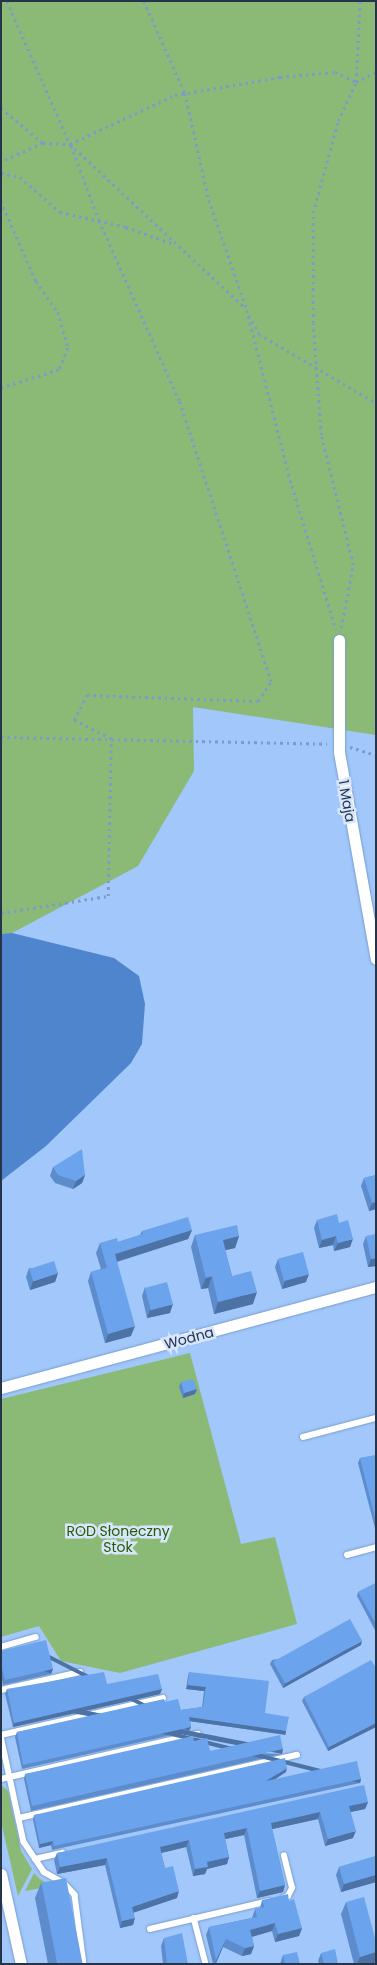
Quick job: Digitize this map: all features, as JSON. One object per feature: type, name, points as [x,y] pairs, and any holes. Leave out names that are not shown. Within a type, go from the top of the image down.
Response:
[{"type":"street","name":"1 Maja","points":[[339,640],[339,744],[376,959]]},
{"type":"street","name":"Wodna","points":[[1,1388],[376,1287]]},
{"type":"street","points":[[1,1874],[22,1964]]},
{"type":"lane","points":[[303,1436],[376,1418]]},
{"type":"lane","points":[[347,1555],[376,1547]]},
{"type":"lane","points":[[1,1647],[36,1637]]},
{"type":"lane","points":[[1,1690],[80,1672]]},
{"type":"lane","points":[[84,1964],[75,1895],[64,1884],[44,1872],[24,1842],[1,1735],[163,1698]]},
{"type":"lane","points":[[1,1779],[198,1734]]},
{"type":"lane","points":[[19,1818],[297,1755]]},
{"type":"lane","points":[[35,1859],[73,1851]]},
{"type":"lane","points":[[150,1929],[288,1896],[292,1888],[284,1856]]},
{"type":"lane","points":[[194,1918],[206,1964]]},
{"type":"path","points":[[7,1],[70,144],[99,221],[179,402],[271,682],[258,701],[87,695],[74,720],[110,739]]},
{"type":"path","points":[[144,1],[185,93],[209,200],[247,310],[292,486],[339,640]]},
{"type":"path","points":[[339,640],[353,565],[321,435],[316,367],[313,213],[338,121],[356,82],[360,1]]},
{"type":"path","points":[[1,162],[43,143],[70,144],[185,93],[280,77],[335,72],[356,82]]},
{"type":"path","points":[[356,82],[376,72]]},
{"type":"path","points":[[1,108],[43,143]]},
{"type":"path","points":[[70,144],[247,310],[259,334],[376,403]]},
{"type":"path","points":[[1,173],[20,176],[60,212],[99,221],[175,244]]},
{"type":"path","points":[[1,201],[36,281],[58,312],[68,348],[59,370],[1,388]]},
{"type":"path","points":[[1,737],[339,744],[376,755]]},
{"type":"path","points":[[1,913],[108,896],[110,739]]},
{"type":"green space","points":[[1,1],[376,1],[376,735],[193,707],[194,771],[138,866],[12,933],[1,934]]},
{"type":"green space","name":"ROD Słoneczny Stok","points":[[190,1353],[241,1544],[275,1537],[297,1624],[120,1673],[61,1661],[39,1626],[1,1637],[1,1399]]},
{"type":"green space","points":[[1,1785],[8,1791],[21,1851],[32,1869],[18,1896],[1,1821]]},
{"type":"green space","points":[[34,1873],[40,1879],[52,1886],[25,1891]]},
{"type":"water","points":[[12,933],[114,958],[139,976],[145,1004],[142,1044],[131,1063],[46,1146],[1,1181],[1,934]]},
{"type":"building","points":[[82,1149],[85,1175],[76,1181],[58,1175],[53,1167]]},
{"type":"building","points":[[376,1175],[376,1202],[372,1203],[364,1178]]},
{"type":"building","points":[[337,1214],[339,1223],[348,1220],[353,1239],[338,1243],[336,1236],[322,1240],[317,1220]]},
{"type":"building","points":[[188,1217],[192,1230],[115,1254],[135,1326],[108,1334],[91,1272],[107,1268],[100,1243],[117,1238],[118,1242],[143,1234],[142,1231]]},
{"type":"building","points":[[237,1225],[239,1236],[223,1240],[232,1276],[251,1271],[257,1292],[218,1302],[212,1276],[206,1278],[195,1235]]},
{"type":"building","points":[[376,1234],[376,1258],[371,1259],[366,1236]]},
{"type":"building","points":[[303,1252],[309,1274],[284,1281],[278,1259]]},
{"type":"building","points":[[54,1261],[58,1273],[33,1281],[29,1269]]},
{"type":"building","points":[[167,1282],[173,1304],[151,1310],[145,1288]]},
{"type":"building","points":[[193,1379],[197,1389],[184,1393],[181,1382]]},
{"type":"building","points":[[376,1456],[376,1522],[360,1458]]},
{"type":"building","points":[[376,1583],[376,1624],[358,1592]]},
{"type":"building","points":[[350,1619],[362,1641],[285,1684],[273,1662]]},
{"type":"building","points":[[46,1640],[53,1669],[5,1680],[1,1665],[1,1651]]},
{"type":"building","points":[[371,1660],[376,1668],[376,1723],[329,1747],[304,1697]]},
{"type":"building","points":[[104,1672],[107,1684],[158,1674],[162,1689],[14,1723],[7,1689]]},
{"type":"building","points":[[189,1672],[269,1681],[265,1713],[289,1717],[286,1731],[189,1717],[191,1727],[23,1765],[17,1732],[164,1699],[165,1702],[178,1699],[181,1710],[203,1707],[206,1687],[188,1685]]},
{"type":"building","points":[[280,1735],[283,1749],[32,1806],[25,1774],[193,1736],[194,1741],[207,1738],[210,1751]]},
{"type":"building","points":[[285,1758],[287,1768],[266,1781],[357,1761],[361,1779],[54,1846],[53,1841],[40,1844],[34,1815]]},
{"type":"building","points":[[364,1785],[368,1802],[349,1806],[356,1831],[328,1839],[320,1812],[271,1823],[285,1885],[260,1891],[247,1828],[224,1833],[229,1857],[207,1862],[208,1867],[195,1869],[189,1840],[160,1847],[165,1868],[173,1866],[179,1891],[132,1907],[135,1918],[122,1921],[107,1858],[60,1867],[57,1853]]},
{"type":"building","points":[[376,1856],[376,1875],[344,1884],[339,1867]]},
{"type":"building","points":[[66,1878],[83,1963],[57,1964],[41,1883]]},
{"type":"building","points":[[288,1894],[289,1901],[294,1899],[302,1928],[278,1934],[275,1923],[250,1930],[254,1946],[245,1948],[226,1939],[216,1960],[209,1927],[257,1917],[255,1909],[264,1907],[262,1900]]},
{"type":"building","points":[[364,1897],[376,1942],[376,1952],[360,1957],[346,1902]]},
{"type":"building","points":[[182,1933],[188,1964],[167,1964],[164,1938]]},
{"type":"building","points":[[335,1949],[338,1964],[324,1964],[321,1953]]},
{"type":"building","points":[[297,1952],[300,1964],[285,1964],[283,1955]]}]
